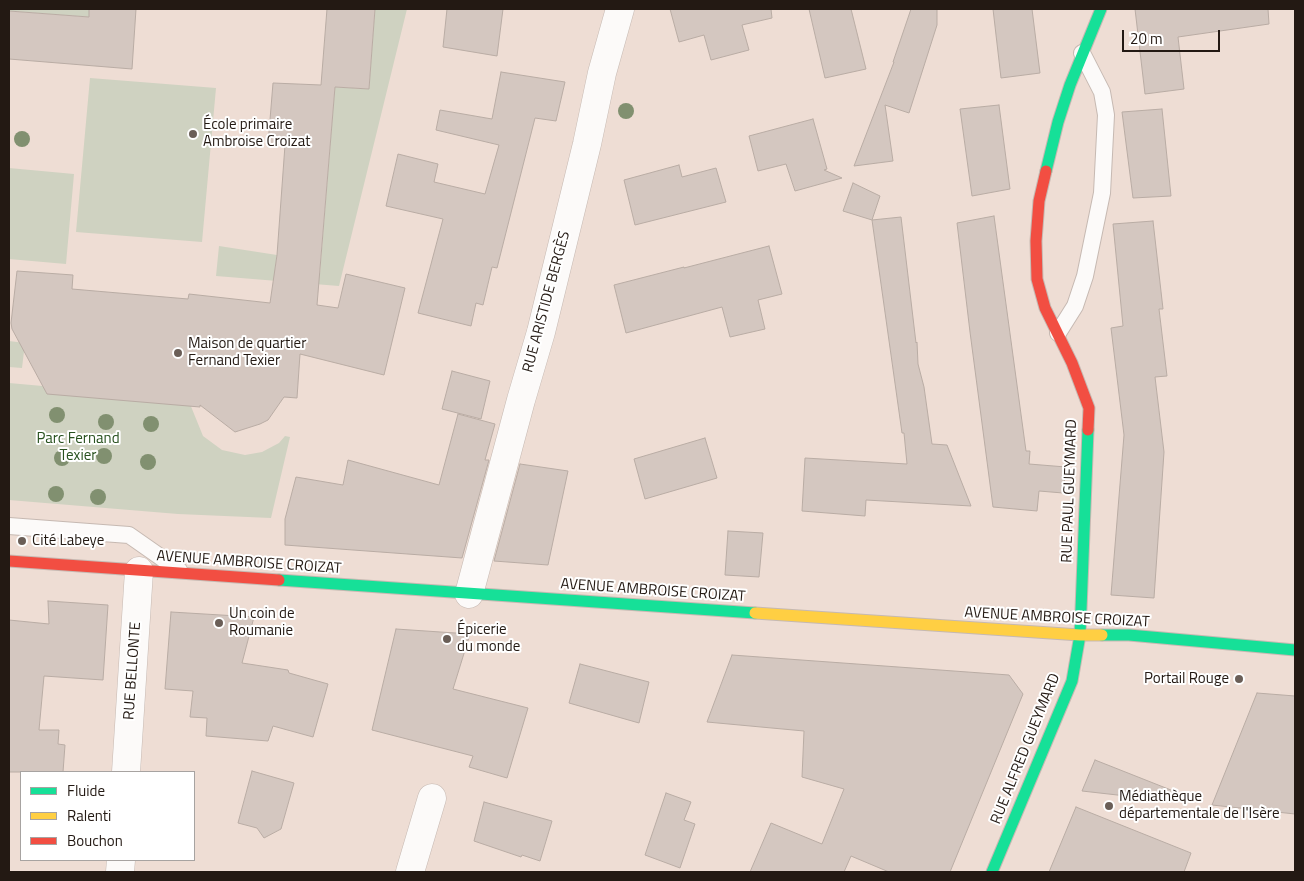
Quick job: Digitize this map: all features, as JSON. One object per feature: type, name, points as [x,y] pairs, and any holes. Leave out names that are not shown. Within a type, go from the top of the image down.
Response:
[{"type":"street","name":"RUE ARISTIDE BERGÈS","points":[[469,594],[541,332],[587,144],[602,73],[620,9]]},
{"type":"street","name":"RUE PAUL GUEYMARD","points":[[1080,634],[1089,408],[1072,363],[1045,308],[1037,279],[1036,241],[1039,201],[1058,122],[1070,85],[1100,9]]},
{"type":"street","name":"AVENUE AMBROISE CROIZAT","points":[[9,561],[820,618],[1080,634],[1128,635],[1295,650]]},
{"type":"street","name":"RUE BELLONTE","points":[[126,771],[139,571]]},
{"type":"street","name":"RUE ALFRED GUEYMARD","points":[[992,872],[1072,681],[1080,634]]},
{"type":"street","points":[[410,872],[432,798]]},
{"type":"lane","points":[[1058,333],[1074,306],[1085,276],[1102,193],[1106,115],[1102,92],[1082,53]]},
{"type":"lane","points":[[9,526],[128,535],[185,574]]},
{"type":"green space","points":[[9,9],[89,9],[89,17],[9,11]]},
{"type":"green space","points":[[375,9],[407,9],[339,286],[216,276],[219,246],[277,255],[275,269],[320,273],[335,87],[369,89]]},
{"type":"green space","points":[[90,78],[216,88],[202,242],[76,232]]},
{"type":"green space","points":[[9,168],[74,174],[66,264],[9,259]]},
{"type":"green space","points":[[9,341],[25,343],[22,368],[9,367]]},
{"type":"green space","name":"Parc Fernand Texier","points":[[9,383],[188,399],[203,436],[222,450],[245,455],[262,452],[279,443],[285,436],[290,437],[271,518],[178,514],[9,500]]},
{"type":"building","points":[[89,9],[136,9],[132,69],[9,59],[9,11],[89,17]]},
{"type":"building","points":[[327,9],[375,9],[369,89],[335,87],[317,305],[338,308],[346,274],[405,288],[384,375],[300,354],[297,398],[284,397],[268,420],[235,432],[200,405],[200,407],[47,394],[12,329],[11,323],[17,271],[73,275],[72,289],[188,299],[189,294],[270,303],[277,255],[285,145],[268,144],[273,83],[321,85]]},
{"type":"building","points":[[447,9],[503,9],[497,56],[443,47]]},
{"type":"building","points":[[670,9],[771,9],[772,18],[742,25],[749,50],[711,60],[704,35],[679,42]]},
{"type":"building","points":[[809,9],[851,9],[866,69],[825,78]]},
{"type":"building","points":[[911,9],[937,9],[937,25],[909,113],[885,105],[893,161],[854,166],[894,62]]},
{"type":"building","points":[[993,9],[1032,9],[1040,73],[1001,78]]},
{"type":"building","points":[[1135,9],[1268,9],[1269,24],[1178,37],[1184,89],[1145,94]]},
{"type":"building","points":[[501,72],[565,82],[556,121],[535,118],[497,268],[492,267],[483,305],[476,303],[471,326],[418,313],[443,219],[386,206],[398,154],[438,164],[434,182],[485,194],[499,145],[436,130],[440,110],[492,119]]},
{"type":"building","points":[[999,105],[1010,189],[972,196],[960,109]]},
{"type":"building","points":[[1162,109],[1171,196],[1133,198],[1122,112]]},
{"type":"building","points":[[813,119],[827,169],[824,170],[842,178],[795,191],[786,164],[758,171],[749,136]]},
{"type":"building","points":[[679,165],[682,177],[716,168],[726,202],[635,225],[624,180]]},
{"type":"building","points":[[853,183],[880,196],[872,220],[843,211]]},
{"type":"building","points":[[994,216],[1026,451],[1030,451],[1029,464],[1066,467],[1063,493],[1039,491],[1037,511],[993,507],[957,223]]},
{"type":"building","points":[[901,217],[917,342],[918,364],[924,387],[932,444],[947,445],[971,506],[866,500],[865,516],[802,511],[805,458],[907,464],[872,220]]},
{"type":"building","points":[[1153,221],[1163,309],[1159,309],[1167,376],[1155,377],[1164,452],[1154,598],[1111,595],[1124,435],[1111,328],[1123,326],[1113,224]]},
{"type":"building","points":[[769,246],[782,294],[758,300],[765,329],[730,337],[722,307],[626,333],[614,285]]},
{"type":"building","points":[[452,371],[490,381],[481,419],[442,409]]},
{"type":"building","points":[[458,414],[495,424],[485,460],[489,460],[462,558],[285,545],[285,519],[296,477],[343,485],[348,460],[439,485]]},
{"type":"building","points":[[705,438],[717,478],[645,499],[634,459]]},
{"type":"building","points":[[520,464],[568,471],[548,565],[494,561]]},
{"type":"building","points":[[728,531],[763,533],[759,577],[725,575]]},
{"type":"building","points":[[48,601],[108,605],[103,680],[44,676],[39,730],[59,730],[58,744],[65,745],[63,771],[9,772],[9,620],[49,624]]},
{"type":"building","points":[[171,612],[254,617],[242,663],[288,670],[289,673],[328,684],[313,737],[273,726],[268,741],[206,736],[207,718],[190,717],[193,691],[165,689]]},
{"type":"building","points":[[396,629],[470,634],[453,689],[528,708],[507,778],[469,767],[473,756],[372,730]]},
{"type":"building","points":[[732,655],[1009,675],[1023,694],[950,872],[889,872],[851,856],[844,872],[750,872],[771,823],[822,844],[844,789],[802,777],[804,731],[707,722]]},
{"type":"building","points":[[580,664],[649,682],[639,723],[569,703]]},
{"type":"building","points":[[1257,693],[1295,696],[1295,814],[1212,805]]},
{"type":"building","points":[[1095,760],[1181,794],[1179,802],[1082,791]]},
{"type":"building","points":[[252,771],[294,783],[281,829],[264,838],[257,828],[238,823]]},
{"type":"building","points":[[666,793],[691,802],[684,820],[695,824],[680,868],[645,855]]},
{"type":"building","points":[[484,802],[552,821],[540,861],[522,855],[521,857],[474,841]]},
{"type":"building","name":"Médiathèque départementale de l'Isère","points":[[1076,807],[1191,853],[1184,872],[1049,872]]},
{"type":"traffic: fast","points":[[1046,171],[1058,122],[1070,85],[1101,9]]},
{"type":"traffic: fast","points":[[992,872],[1072,681],[1080,635],[1088,430]]},
{"type":"traffic: fast","points":[[279,580],[755,613]]},
{"type":"traffic: fast","points":[[1102,635],[1129,635],[1295,650]]},
{"type":"traffic: slow","points":[[755,613],[1102,635]]},
{"type":"traffic: jam","points":[[1046,171],[1039,201],[1036,241],[1037,279],[1045,308],[1072,363],[1089,408],[1088,430]]},
{"type":"traffic: jam","points":[[9,561],[279,580]]},
{"type":"place","name":"École primaire Ambroise Croizat","points":[[193,134]]},
{"type":"place","name":"Maison de quartier Fernand Texier","points":[[178,353]]},
{"type":"place","name":"Cité Labeye","points":[[22,541]]},
{"type":"place","name":"Un coin de Roumanie","points":[[219,623]]},
{"type":"place","name":"Épicerie du monde","points":[[447,639]]},
{"type":"place","name":"Portail Rouge","points":[[1239,679]]},
{"type":"place","name":"Médiathèque départementale de l'Isère","points":[[1109,806]]}]
